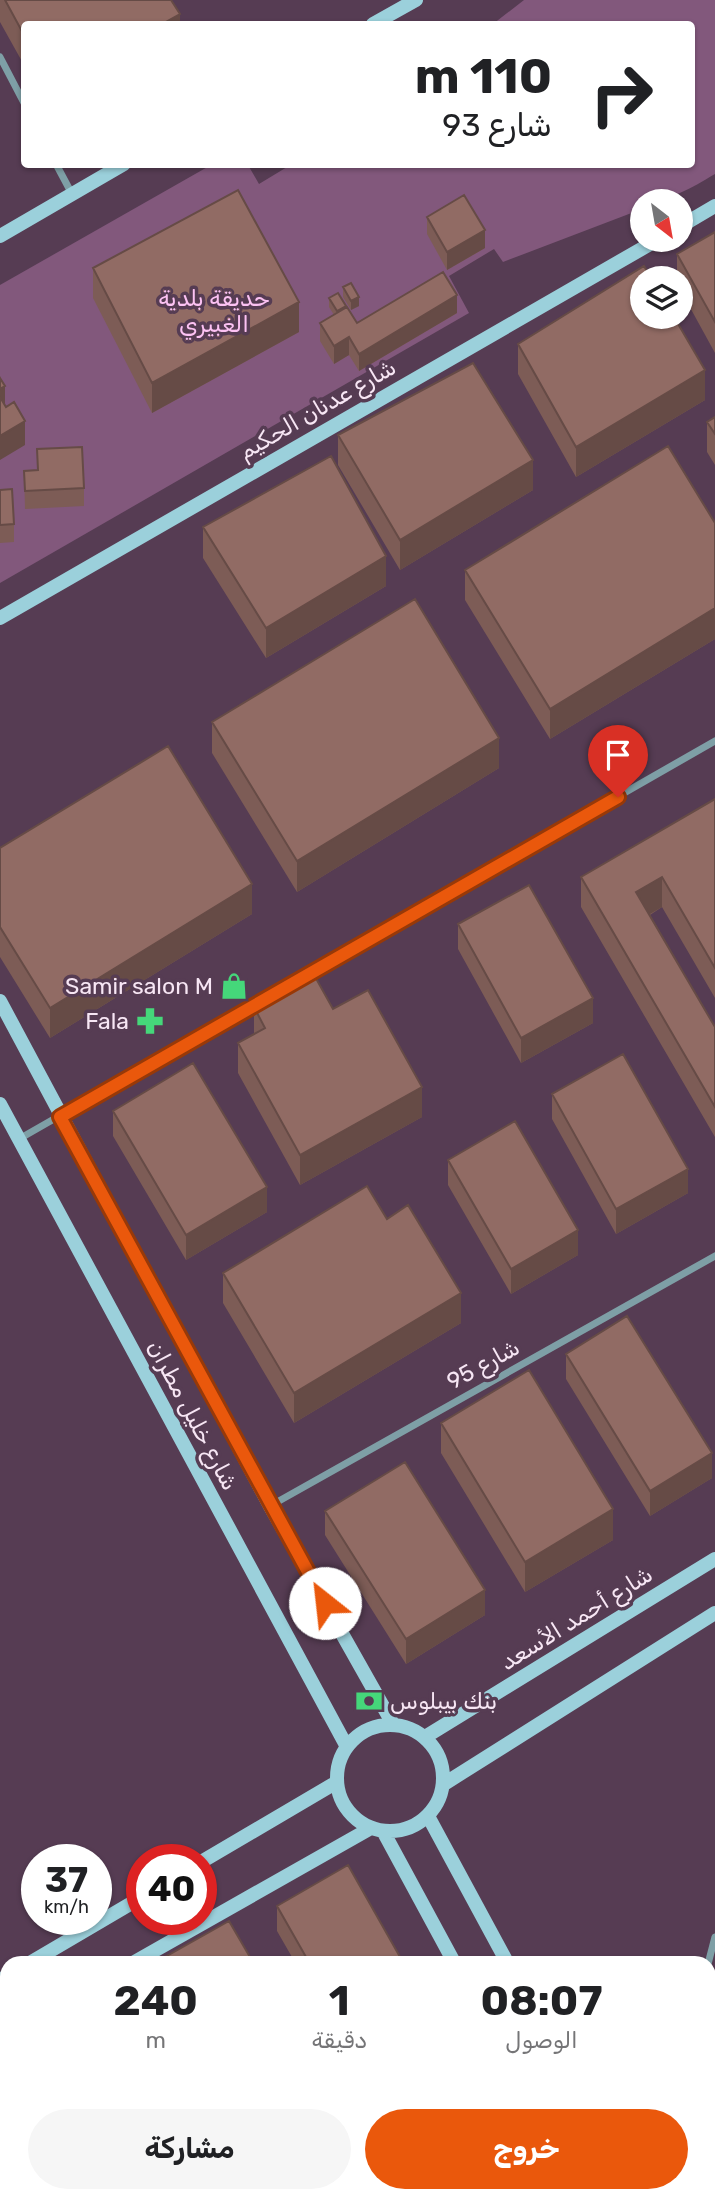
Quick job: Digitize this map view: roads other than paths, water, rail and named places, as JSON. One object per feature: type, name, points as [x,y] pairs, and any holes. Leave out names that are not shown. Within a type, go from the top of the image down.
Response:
[{"type":"street","points":[[378,21],[416,0]]},
{"type":"street","points":[[0,57],[21,97]]},
{"type":"street","points":[[59,168],[72,194]]},
{"type":"street","points":[[0,236],[117,168]]},
{"type":"street","points":[[693,219],[715,206]]},
{"type":"street","name":"شارع عدنان الحكيم","points":[[0,618],[636,252]]},
{"type":"street","points":[[19,1139],[715,741]]},
{"type":"street","name":"شارع خليل مطران","points":[[0,1001],[270,1506],[393,1724]]},
{"type":"street","name":"شارع خليل مطران","points":[[0,1104],[347,1747]]},
{"type":"street","name":"شارع 95","points":[[270,1506],[715,1256]]},
{"type":"street","name":"شارع أحمد الأسعد","points":[[425,1737],[715,1559]]},
{"type":"street","points":[[444,1784],[715,1613]]},
{"type":"street","points":[[146,1956],[377,1830],[402,1830],[428,1816],[436,1806],[444,1784],[440,1758],[425,1737],[393,1724],[367,1730],[347,1747],[337,1770],[337,1783],[347,1810],[377,1830],[450,1956]]},
{"type":"street","points":[[217,1853],[337,1783]]},
{"type":"street","points":[[428,1816],[504,1956]]},
{"type":"street","points":[[42,1956],[126,1906]]},
{"type":"street","points":[[710,1956],[715,1937]]},
{"type":"place","name":"Samir salon M","points":[[234,986]]},
{"type":"place","name":"Fala","points":[[150,1021]]},
{"type":"place","name":"بنك بيبلوس","points":[[369,1701]]},
{"type":"park label","name":"حديقة بلدية الغبيري","points":[[214,311]]}]
